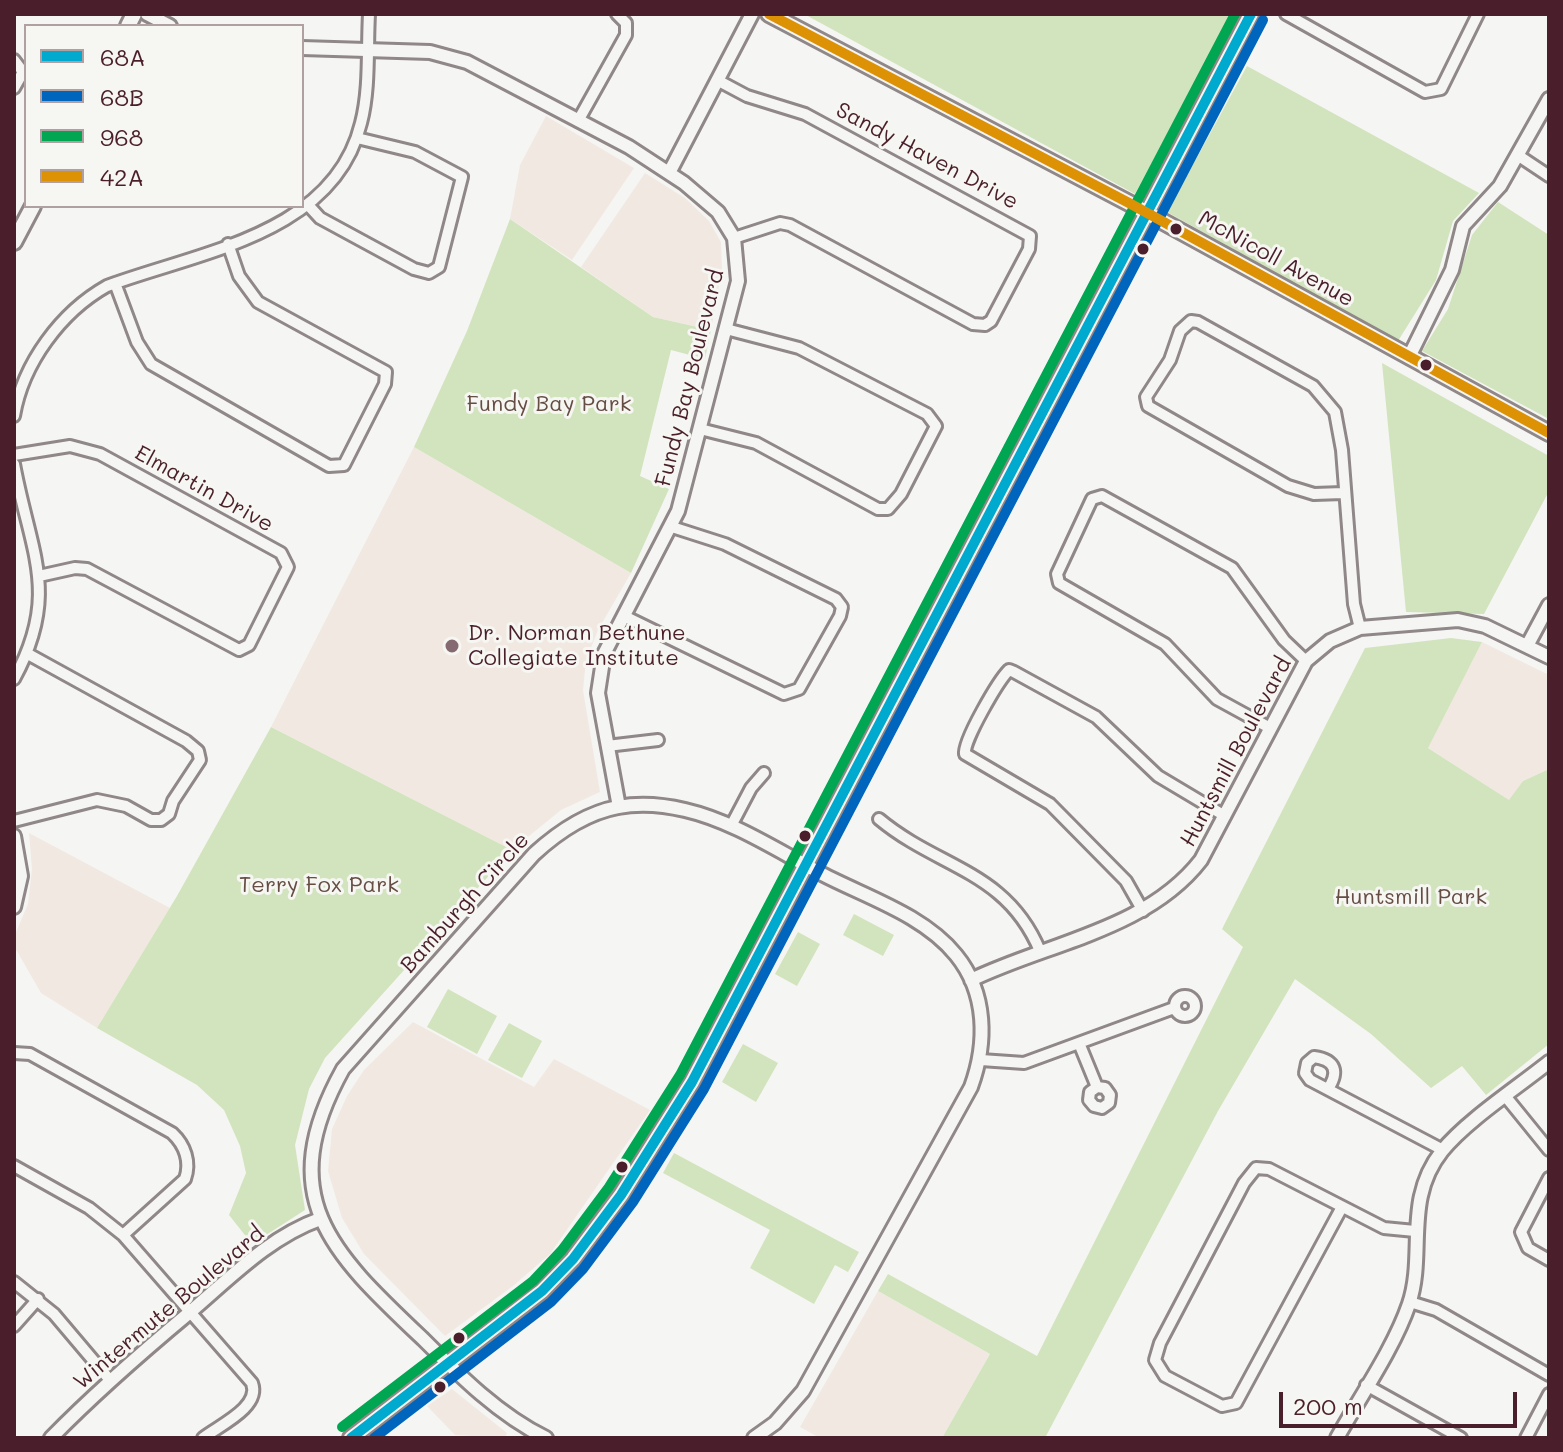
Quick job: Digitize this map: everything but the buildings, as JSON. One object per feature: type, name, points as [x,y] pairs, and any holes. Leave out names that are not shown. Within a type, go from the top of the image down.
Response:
[{"type":"main road","name":"McNicoll Avenue","points":[[769,14],[1147,213],[1549,433]]},
{"type":"main road","points":[[351,1438],[542,1291],[588,1241],[692,1082],[1251,14]]},
{"type":"main road","points":[[14,242],[32,208]]},
{"type":"street","points":[[147,14],[166,24]]},
{"type":"street","points":[[14,416],[35,361],[60,323],[96,292],[279,224],[309,206],[336,176],[357,138],[364,104],[369,14]]},
{"type":"street","points":[[578,121],[626,35],[626,23],[617,14]]},
{"type":"street","points":[[669,173],[752,14]]},
{"type":"street","points":[[1286,14],[1425,92],[1441,89],[1478,14]]},
{"type":"street","name":"Fundy Bay Boulevard","points":[[304,48],[450,55],[578,121],[669,173],[709,202],[734,238],[738,281],[672,527],[604,654],[598,679],[619,807]]},
{"type":"street","points":[[14,60],[23,72],[14,88]]},
{"type":"street","name":"Sandy Haven Drive","points":[[717,80],[747,96],[805,114],[1030,236],[1029,249],[991,321],[985,325],[973,324],[790,225],[780,223],[734,238]]},
{"type":"street","points":[[1409,357],[1452,270],[1463,226],[1500,186],[1549,99]]},
{"type":"street","points":[[309,206],[320,218],[422,273],[439,267],[462,177],[415,152],[357,138]]},
{"type":"street","points":[[1519,156],[1549,176]]},
{"type":"street","points":[[115,283],[137,342],[151,364],[329,466],[344,465],[385,384],[386,372],[258,302],[239,276],[228,244]]},
{"type":"street","points":[[1343,493],[1314,494],[1288,486],[1148,406],[1146,397],[1164,370],[1187,323],[1198,322],[1318,390],[1335,412],[1360,628]]},
{"type":"street","points":[[700,429],[756,443],[878,509],[888,509],[901,494],[936,426],[927,414],[812,354],[726,329]]},
{"type":"street","name":"Elmartin Drive","points":[[14,455],[70,446],[100,454],[281,553],[288,567],[249,645],[239,650],[87,569],[75,568],[39,576]]},
{"type":"street","points":[[14,464],[16,492],[39,576],[39,620],[28,654],[14,679]]},
{"type":"street","points":[[1270,728],[1217,699],[1165,644],[1059,583],[1057,574],[1092,499],[1102,496],[1232,568],[1284,640],[1306,661]]},
{"type":"street","points":[[624,616],[784,694],[799,689],[840,616],[842,607],[836,599],[823,596],[725,544],[672,527]]},
{"type":"street","points":[[1527,646],[1549,605]]},
{"type":"street","name":"Huntsmill Boulevard","points":[[971,980],[1143,911],[1184,883],[1201,860],[1306,661],[1335,638],[1360,628],[1468,621],[1549,657]]},
{"type":"street","points":[[14,821],[97,800],[126,806],[151,820],[161,820],[169,814],[173,801],[200,760],[194,745],[28,654]]},
{"type":"street","points":[[1143,911],[1126,881],[1050,804],[965,754],[966,742],[999,679],[1009,670],[1096,717],[1166,783],[1225,816]]},
{"type":"street","points":[[607,746],[658,740]]},
{"type":"street","points":[[731,826],[751,788],[764,773]]},
{"type":"street","name":"Bamburgh Circle","points":[[546,1438],[505,1413],[448,1363],[342,1259],[320,1219],[311,1167],[325,1101],[343,1069],[534,854],[574,824],[619,807],[656,805],[685,810],[731,826],[929,930],[957,956],[971,980],[982,1011],[981,1060],[971,1087],[803,1391],[775,1423],[754,1438]]},
{"type":"street","points":[[879,819],[901,837],[988,883],[1023,916],[1040,951]]},
{"type":"street","points":[[14,836],[21,867],[14,907]]},
{"type":"street","points":[[981,1060],[1019,1065],[1174,1008]]},
{"type":"street","points":[[1079,1043],[1097,1087]]},
{"type":"street","points":[[14,1053],[30,1054],[172,1133],[182,1144],[188,1166],[185,1179],[123,1235]]},
{"type":"street","points":[[1337,1438],[1410,1302],[1415,1231],[1422,1190],[1443,1150],[1549,1062]]},
{"type":"street","points":[[1328,1089],[1443,1150]]},
{"type":"street","points":[[1506,1097],[1549,1150]]},
{"type":"street","points":[[14,1166],[89,1208],[123,1235],[250,1381],[255,1392],[248,1405],[203,1438]]},
{"type":"street","points":[[1342,1207],[1236,1403],[1222,1406],[1160,1371],[1155,1360],[1160,1343],[1250,1172],[1260,1167],[1269,1169],[1384,1228],[1415,1231]]},
{"type":"street","points":[[1549,1178],[1521,1232],[1528,1248],[1549,1260]]},
{"type":"street","name":"Wintermute Boulevard","points":[[51,1438],[109,1379],[274,1243],[320,1219]]},
{"type":"street","points":[[14,1282],[38,1299],[109,1379]]},
{"type":"street","points":[[14,1326],[38,1299]]},
{"type":"street","points":[[1410,1302],[1436,1310],[1549,1375]]},
{"type":"street","points":[[1366,1385],[1461,1438]]},
{"type":"street","points":[[1526,1438],[1549,1394]]},
{"type":"shaded area","points":[[546,116],[634,168],[572,260],[510,219],[520,165]]},
{"type":"shaded area","points":[[645,173],[685,198],[709,221],[721,242],[722,269],[711,330],[653,317],[581,267]]},
{"type":"shaded area","name":"Dr. Norman Bethune Collegiate Institute","points":[[414,447],[631,573],[598,630],[586,661],[583,690],[600,792],[561,810],[512,850],[271,727]]},
{"type":"shaded area","points":[[1482,642],[1549,675],[1549,769],[1523,781],[1510,801],[1427,747]]},
{"type":"shaded area","points":[[29,833],[170,908],[97,1028],[41,993],[14,946],[14,937],[28,904],[32,869]]},
{"type":"shaded area","points":[[413,1022],[534,1087],[554,1059],[650,1110],[550,1254],[513,1286],[445,1336],[364,1254],[342,1218],[328,1171],[332,1129],[347,1096],[364,1070]]},
{"type":"shaded area","points":[[878,1291],[990,1354],[942,1438],[820,1438],[800,1427]]},
{"type":"shaded area","points":[[452,1389],[507,1433],[505,1438],[455,1435],[427,1406]]},
{"type":"green space","points":[[804,14],[1231,14],[1135,194]]},
{"type":"green space","points":[[1247,66],[1479,193],[1453,221],[1436,280],[1398,341],[1167,212]]},
{"type":"green space","points":[[1498,202],[1549,235],[1549,419],[1422,351],[1448,309],[1472,235]]},
{"type":"green space","name":"Fundy Bay Park","points":[[510,219],[653,317],[711,330],[705,359],[671,350],[640,476],[669,489],[631,573],[414,447],[467,331]]},
{"type":"green space","points":[[1382,363],[1549,456],[1549,491],[1484,614],[1406,612]]},
{"type":"green space","name":"Huntsmill Park","points":[[1451,638],[1482,642],[1428,748],[1509,800],[1523,781],[1549,769],[1549,1044],[1486,1095],[1462,1066],[1431,1088],[1371,1034],[1295,979],[1218,1111],[1045,1438],[942,1438],[990,1354],[878,1291],[888,1274],[1037,1356],[1243,947],[1222,929],[1365,648]]},
{"type":"green space","name":"Terry Fox Park","points":[[271,727],[512,850],[325,1058],[309,1089],[295,1145],[305,1210],[252,1244],[229,1215],[246,1173],[240,1146],[224,1110],[197,1085],[97,1028],[177,896]]},
{"type":"green space","points":[[854,914],[894,935],[883,956],[843,935]]},
{"type":"green space","points":[[798,932],[820,944],[797,986],[775,974]]},
{"type":"green space","points":[[448,989],[497,1016],[477,1054],[427,1027]]},
{"type":"green space","points":[[509,1023],[542,1041],[522,1078],[488,1060]]},
{"type":"green space","points":[[743,1044],[778,1063],[756,1102],[722,1082]]},
{"type":"green space","points":[[674,1153],[859,1252],[848,1272],[835,1265],[814,1304],[750,1268],[770,1230],[663,1173]]},
{"type":"transit line","name":"42A","points":[[769,14],[1129,203],[1549,433]]},
{"type":"transit line","name":"968","points":[[342,1427],[533,1281],[562,1250],[609,1187],[680,1075],[1235,14]]},
{"type":"transit line","name":"68A","points":[[351,1438],[542,1291],[573,1259],[621,1195],[692,1082],[1251,14]]},
{"type":"transit line","name":"68B","points":[[374,1438],[551,1302],[583,1269],[633,1202],[704,1089],[1263,20]]},
{"type":"place","name":"Dr. Norman Bethune Collegiate Institute","points":[[452,646]]}]
